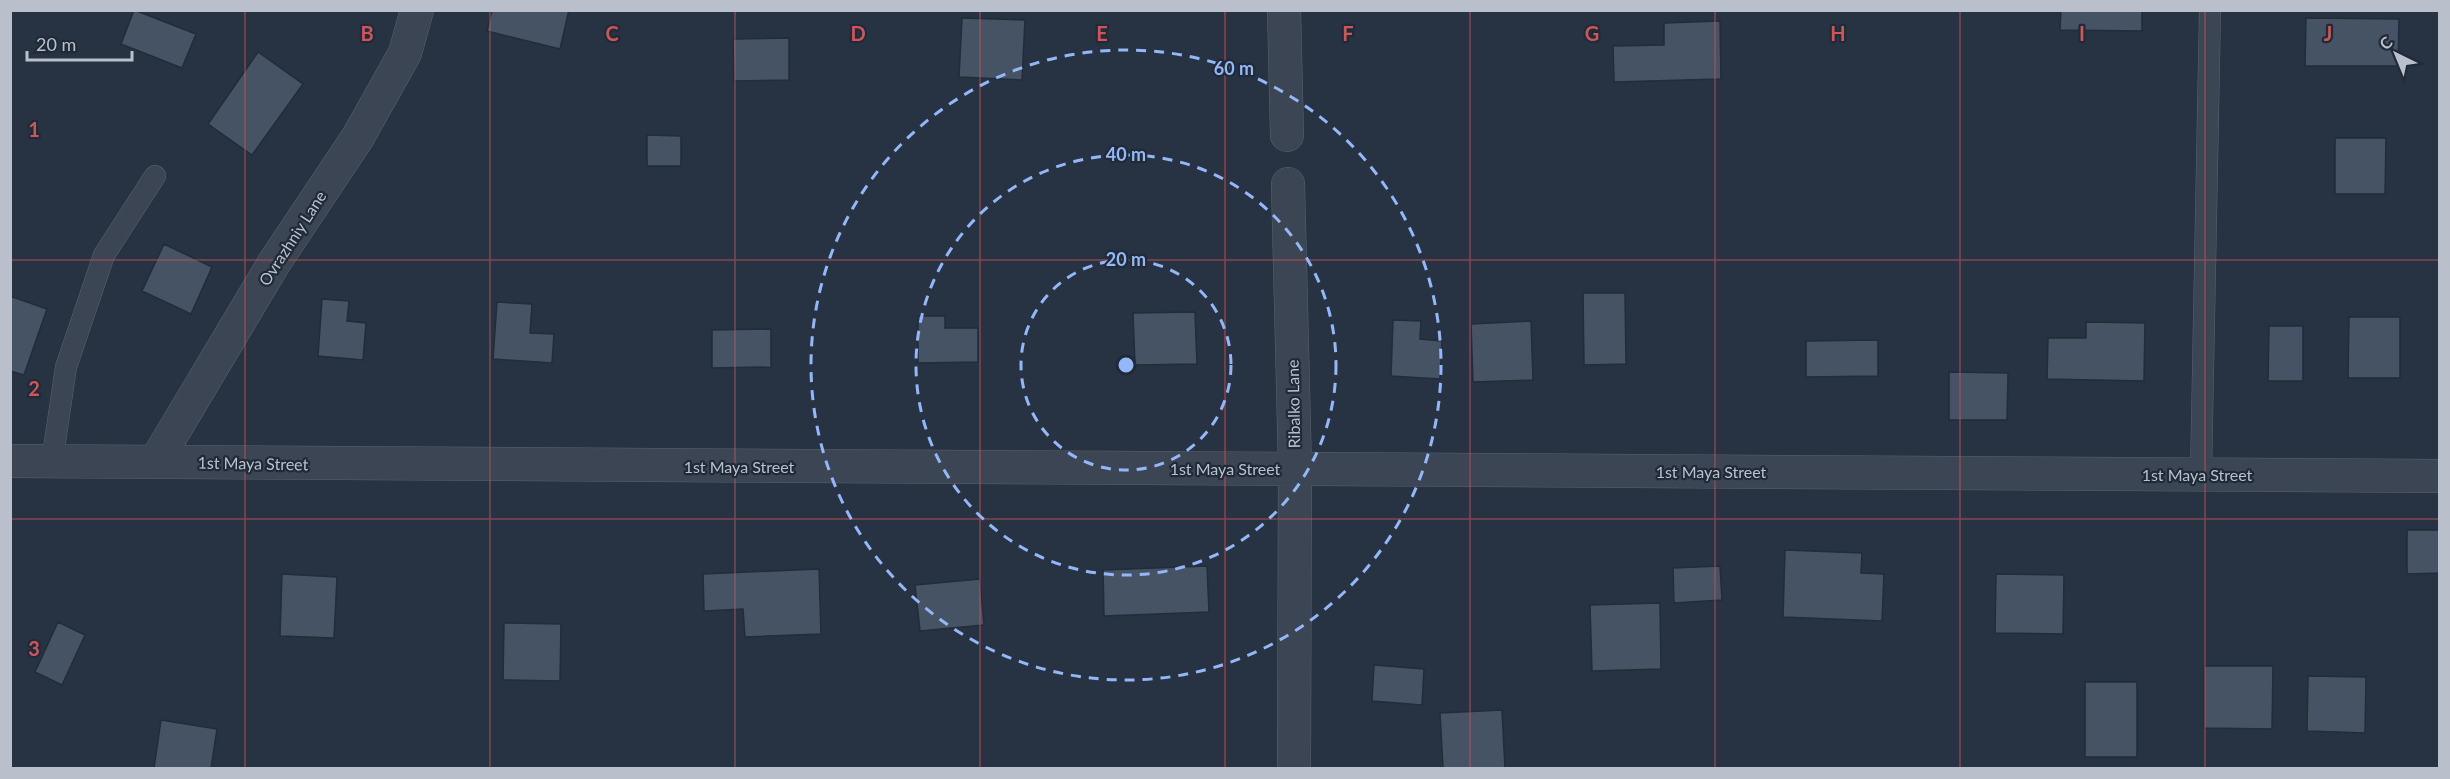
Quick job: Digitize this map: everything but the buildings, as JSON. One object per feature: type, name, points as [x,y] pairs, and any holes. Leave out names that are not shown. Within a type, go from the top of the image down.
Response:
[{"type":"street","name":"Ovrazhniy Lane","points":[[156,461],[274,263],[358,137],[405,53],[417,10]]},
{"type":"street","points":[[1284,10],[1287,135]]},
{"type":"street","name":"Ribalko Lane","points":[[1288,184],[1295,468],[1294,768]]},
{"type":"street","name":"1st Maya Street","points":[[10,461],[2439,476]]},
{"type":"lane","points":[[2201,474],[2210,10]]},
{"type":"lane","points":[[52,462],[66,367],[104,255],[155,176]]}]
